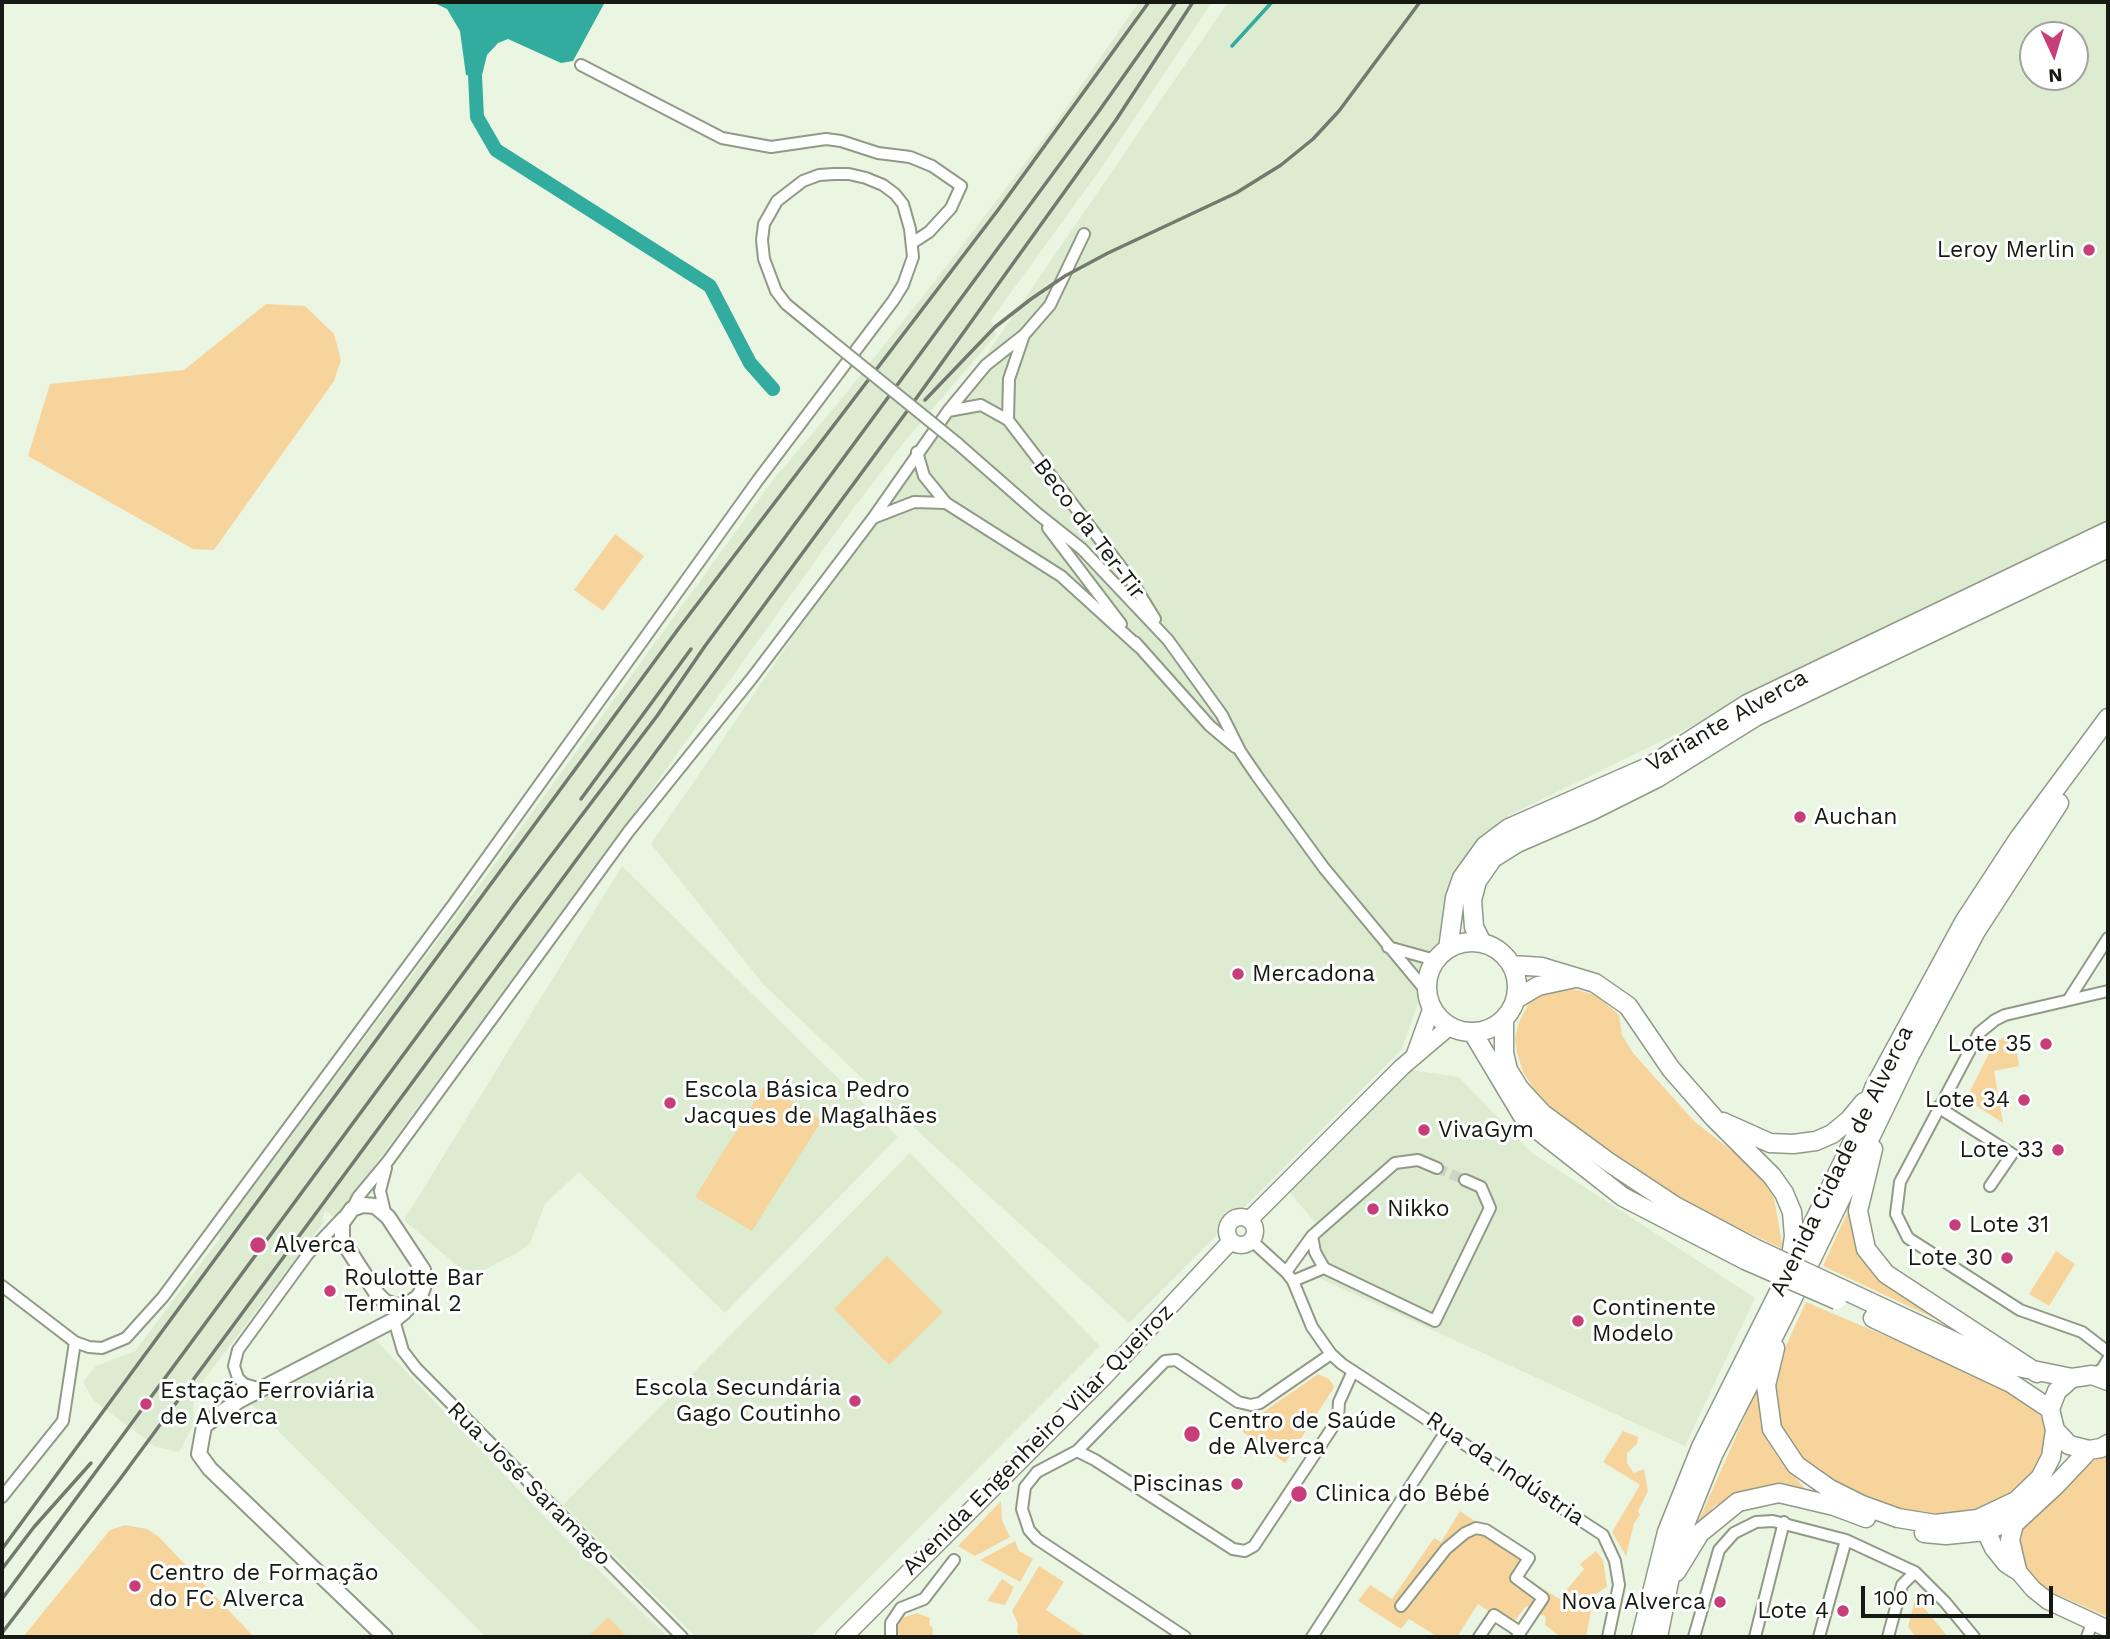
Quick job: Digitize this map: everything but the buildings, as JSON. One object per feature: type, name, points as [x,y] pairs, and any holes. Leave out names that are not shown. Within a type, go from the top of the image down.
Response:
[{"type":"main road","name":"Variante Alverca","points":[[1442,955],[1462,878],[1485,846],[1510,828],[1650,766],[1747,704],[2108,531]]},
{"type":"main road","name":"Variante Alverca","points":[[1482,943],[1474,927],[1472,900],[1477,881],[1493,858],[1517,843],[1591,811],[1657,778],[1755,717],[2108,548]]},
{"type":"main road","name":"Avenida Cidade de Alverca","points":[[1658,1637],[1676,1547],[1808,1234],[1860,1127],[1874,1088],[1964,922],[2019,838],[2108,718]]},
{"type":"main road","name":"Avenida Cidade de Alverca","points":[[1641,1637],[1667,1532],[1701,1447],[1880,1118],[1976,931],[2108,727]]},
{"type":"main road","points":[[1504,1021],[1490,1029],[1472,1033],[1449,1027],[1441,1020],[1429,1000],[1430,970],[1442,955],[1471,942],[1482,943],[1494,947],[1512,965],[1518,987],[1516,999],[1504,1021],[1504,1053],[1508,1070],[1519,1088],[1543,1114],[1607,1161],[1750,1254]]},
{"type":"main road","points":[[1512,965],[1542,967],[1595,983],[1628,1006],[1671,1069],[1714,1118],[1772,1176],[1784,1193],[1792,1212],[1794,1236],[1776,1313],[1766,1385],[1772,1429],[1796,1465],[1830,1489],[1862,1505],[1898,1518],[1935,1524],[1978,1519],[2016,1502],[2040,1478]]},
{"type":"main road","points":[[1516,999],[1538,986],[1575,978]]},
{"type":"main road","name":"Avenida Engenheiro Vilar Queiroz","points":[[1415,1054],[1429,1000]]},
{"type":"main road","name":"Avenida Engenheiro Vilar Queiroz","points":[[844,1637],[1104,1377],[1231,1241],[1227,1228],[1232,1220],[1241,1217],[1249,1220],[1415,1054],[1449,1027]]},
{"type":"main road","points":[[1472,1033],[1519,1110],[1534,1127],[1623,1197],[1838,1294],[2013,1366],[2072,1378],[2100,1378]]},
{"type":"main road","points":[[1714,1118],[1770,1143],[1816,1142],[1832,1134],[1849,1120],[1874,1088]]},
{"type":"main road","points":[[1880,1118],[1858,1211],[1866,1248],[1886,1274],[2037,1373]]},
{"type":"main road","points":[[1231,1241],[1244,1244],[1251,1240],[1254,1232],[1249,1220]]},
{"type":"main road","points":[[1838,1294],[2011,1383],[2050,1409]]},
{"type":"main road","points":[[1986,1531],[1993,1521],[2020,1506],[2032,1493],[2051,1457],[2054,1430],[2050,1409],[2057,1391],[2072,1378]]},
{"type":"main road","points":[[2054,1430],[2069,1445],[2089,1450],[2108,1444]]},
{"type":"main road","points":[[2017,1570],[2010,1539],[2014,1524],[2089,1450]]},
{"type":"main road","points":[[1670,1581],[1700,1533],[1738,1502],[1779,1493],[1834,1506],[1895,1527],[1927,1534],[1986,1531],[2028,1510]]},
{"type":"main road","points":[[1986,1531],[1994,1548],[2006,1563],[2017,1570],[2033,1589],[2090,1630],[2108,1629]]},
{"type":"street","points":[[581,65],[722,138],[771,147],[826,139],[878,153],[910,158],[932,166],[961,186],[945,215],[929,232],[912,243]]},
{"type":"street","points":[[2,1286],[75,1342],[102,1348],[127,1338],[176,1281],[453,905],[758,480],[893,301],[910,270],[912,243],[903,204],[895,194],[866,178],[849,174],[819,175],[803,181],[777,201],[764,224],[762,240],[768,274],[786,304],[819,331],[957,443],[1082,549],[1168,640],[1222,715],[1240,751],[1324,867],[1429,1000]]},
{"type":"street","points":[[394,1320],[342,1240],[340,1228],[358,1197],[388,1161],[629,831],[752,678],[873,518],[948,411],[986,365],[1024,335],[1050,305],[1084,234]]},
{"type":"street","points":[[1008,420],[1009,379],[1024,335]]},
{"type":"street","name":"Beco da Ter-Tir","points":[[948,411],[981,405],[1008,420],[1131,580],[1168,640]]},
{"type":"street","points":[[917,452],[924,476],[946,503],[1061,576],[1139,648],[1210,726],[1240,751]]},
{"type":"street","points":[[873,518],[914,502],[946,503]]},
{"type":"street","points":[[1038,514],[1139,648]]},
{"type":"street","points":[[2070,999],[2108,938]]},
{"type":"street","points":[[1388,947],[1442,955]]},
{"type":"street","points":[[2108,991],[2005,1015],[1986,1027],[1971,1046],[1900,1182],[1896,1214],[1908,1238],[2020,1310],[2082,1332],[2108,1352]]},
{"type":"street","points":[[1938,1107],[2012,1154],[1990,1186]]},
{"type":"street","points":[[1290,1276],[1312,1237],[1395,1163],[1418,1160],[1437,1168]]},
{"type":"street","points":[[385,1637],[210,1469],[199,1454],[204,1426],[240,1400],[394,1320],[424,1288],[423,1270],[385,1212],[380,1191],[388,1161]]},
{"type":"street","points":[[1312,1237],[1315,1252],[1324,1268],[1435,1321],[1490,1208],[1481,1187],[1465,1180]]},
{"type":"street","points":[[261,1389],[244,1384],[238,1378],[234,1366],[238,1350],[308,1254],[350,1211],[369,1205],[385,1212]]},
{"type":"street","name":"Rua da Indústria","points":[[1251,1240],[1290,1276],[1312,1327],[1331,1354],[1603,1535],[1615,1561],[1619,1585],[1608,1637]]},
{"type":"street","points":[[1290,1276],[1324,1268]]},
{"type":"street","points":[[377,1294],[385,1302],[396,1306],[408,1304],[417,1298]]},
{"type":"street","name":"Rua José Saramago","points":[[394,1320],[403,1351],[416,1368],[682,1637]]},
{"type":"street","points":[[2,1497],[63,1421],[75,1342]]},
{"type":"street","points":[[1185,1637],[1047,1547],[1029,1530],[1022,1509],[1025,1487],[1037,1472],[1077,1451],[1165,1361],[1176,1360],[1238,1402],[1251,1405],[1260,1403],[1331,1354]]},
{"type":"street","points":[[2100,1378],[2108,1359]]},
{"type":"street","points":[[1077,1451],[1233,1549],[1245,1551],[1254,1546],[1338,1419],[1339,1402],[1353,1371]]},
{"type":"street","points":[[1312,1637],[1447,1430]]},
{"type":"street","points":[[1694,1637],[1719,1550],[1734,1533],[1756,1522],[1784,1522],[1846,1540],[1915,1572],[1974,1637]]},
{"type":"street","points":[[1755,1637],[1784,1522]]},
{"type":"street","points":[[1401,1606],[1446,1549],[1465,1533],[1476,1528],[1486,1530],[1529,1558],[1516,1578],[1543,1598],[1519,1635],[1494,1615],[1479,1637]]},
{"type":"street","points":[[1819,1637],[1846,1540]]},
{"type":"street","points":[[891,1637],[891,1623],[901,1608],[924,1599],[954,1560]]},
{"type":"street","points":[[1888,1637],[1902,1585],[1915,1572]]},
{"type":"shaded area","points":[[1139,2],[1212,2],[1100,170],[991,320],[996,335],[906,440],[846,518],[649,793],[336,1218],[325,1211],[322,1219],[324,1222],[194,1393],[193,1426],[179,1452],[156,1447],[94,1401],[83,1382],[96,1366],[135,1351],[220,1238],[219,1232],[487,875],[773,480],[939,276],[1054,125]]},
{"type":"shaded area","points":[[1228,2],[2108,2],[2108,520],[2094,530],[1510,815],[1470,855],[1402,1049],[1129,1323],[924,1137],[763,984],[651,844]]},
{"type":"shaded area","points":[[266,304],[305,306],[334,334],[341,360],[334,381],[214,550],[193,549],[28,456],[50,384],[184,370]]},
{"type":"shaded area","points":[[615,534],[644,556],[603,611],[574,590]]},
{"type":"shaded area","name":"Escola Básica Pedro Jacques de Magalhães","points":[[622,866],[898,1137],[725,1313],[579,1172],[545,1204],[530,1243],[517,1253],[478,1273],[466,1273],[404,1220]]},
{"type":"shaded area","points":[[1573,989],[1596,995],[1619,1015],[1622,1035],[1633,1053],[1695,1122],[1744,1160],[1763,1179],[1774,1198],[1783,1249],[1673,1197],[1557,1114],[1533,1088],[1523,1072],[1517,1053],[1515,1038],[1519,1022],[1531,999],[1552,991]]},
{"type":"shaded area","points":[[2013,1033],[2019,1066],[1994,1071],[2003,1123],[1966,1099],[1990,1051],[1997,1042]]},
{"type":"shaded area","points":[[1412,1070],[1459,1077],[1532,1153],[1755,1298],[1685,1446],[1317,1277],[1318,1226],[1286,1188]]},
{"type":"shaded area","points":[[765,1085],[822,1120],[752,1231],[695,1197]]},
{"type":"shaded area","name":"Escola Secundária Gago Coutinho","points":[[910,1153],[1100,1346],[810,1637],[696,1637],[563,1505]]},
{"type":"shaded area","points":[[1853,1200],[1861,1253],[1959,1330],[1823,1266]]},
{"type":"shaded area","points":[[2056,1251],[2075,1264],[2049,1306],[2029,1294]]},
{"type":"shaded area","points":[[887,1256],[943,1312],[889,1365],[834,1309]]},
{"type":"shaded area","points":[[1806,1302],[1996,1383],[2026,1400],[2041,1417],[2050,1437],[2044,1459],[2029,1482],[2009,1499],[1979,1511],[1947,1517],[1922,1516],[1858,1494],[1808,1465],[1780,1431],[1774,1388],[1779,1361]]},
{"type":"shaded area","points":[[374,1338],[555,1528],[668,1637],[486,1637],[250,1403]]},
{"type":"shaded area","points":[[1318,1374],[1329,1379],[1333,1389],[1285,1463],[1239,1429]]},
{"type":"shaded area","points":[[1757,1389],[1761,1426],[1770,1445],[1808,1492],[1781,1486],[1761,1487],[1742,1492],[1714,1506],[1707,1516],[1699,1520]]},
{"type":"shaded area","points":[[1623,1431],[1638,1437],[1637,1444],[1627,1453],[1627,1463],[1634,1473],[1644,1469],[1648,1491],[1638,1511],[1640,1515],[1634,1523],[1626,1556],[1612,1532],[1640,1485],[1603,1462]]},
{"type":"shaded area","points":[[2108,1456],[2108,1617],[2045,1589],[2019,1559],[2018,1543],[2023,1526],[2071,1479],[2096,1459]]},
{"type":"shaded area","points":[[1001,1501],[1002,1520],[1010,1537],[975,1556],[958,1546]]},
{"type":"shaded area","points":[[1460,1511],[1529,1558],[1524,1555],[1515,1570],[1559,1599],[1584,1569],[1580,1564],[1596,1551],[1603,1560],[1607,1587],[1594,1595],[1586,1637],[1561,1637],[1545,1625],[1546,1617],[1526,1606],[1511,1626],[1478,1604],[1457,1637],[1438,1637],[1409,1619],[1401,1629],[1358,1601],[1370,1585],[1392,1599],[1434,1538],[1441,1542]]},
{"type":"shaded area","name":"Centro de Formação do FC Alverca","points":[[125,1525],[147,1529],[159,1537],[254,1637],[23,1637],[110,1530]]},
{"type":"shaded area","points":[[1015,1541],[1019,1551],[1033,1559],[1020,1582],[980,1560]]},
{"type":"shaded area","points":[[1039,1566],[1064,1582],[1046,1610],[1087,1637],[1024,1637],[1017,1633],[1018,1624],[1012,1611]]},
{"type":"shaded area","points":[[1002,1579],[1014,1587],[1005,1605],[987,1601]]},
{"type":"shaded area","points":[[1914,1603],[1920,1603],[1948,1637],[1916,1637],[1908,1627]]},
{"type":"shaded area","points":[[917,1613],[930,1618],[932,1637],[901,1637],[896,1631],[902,1618]]},
{"type":"shaded area","points":[[608,1617],[627,1637],[588,1637]]},
{"type":"water","points":[[432,2],[605,2],[573,61],[561,63],[508,39],[498,43],[487,55],[482,75],[475,76],[466,75],[460,31],[447,9]]},
{"type":"waterway","points":[[1232,46],[1272,2]]},
{"type":"waterway","points":[[475,76],[477,117],[496,150],[710,286],[750,363],[773,389]]},
{"type":"tunnel","points":[[1437,1168],[1465,1180]]},
{"type":"railway","points":[[2,1549],[679,628],[998,210],[1149,2]]},
{"type":"railway","points":[[2,1599],[516,902],[657,716],[705,646],[1099,111],[1176,2]]},
{"type":"railway","points":[[2,1633],[120,1479],[905,414],[1116,120],[1193,2]]},
{"type":"railway","points":[[925,400],[995,327],[1065,276],[1236,193],[1281,165],[1313,139],[1339,111],[1420,2]]},
{"type":"railway","points":[[581,799],[691,649]]},
{"type":"railway","points":[[2,1569],[34,1527],[91,1463]]},
{"type":"place","name":"Leroy Merlin","points":[[2089,250]]},
{"type":"place","name":"Auchan","points":[[1800,817]]},
{"type":"place","name":"Mercadona","points":[[1238,974]]},
{"type":"place","name":"Lote 35","points":[[2046,1044]]},
{"type":"place","name":"Lote 34","points":[[2024,1100]]},
{"type":"place","name":"Escola Básica Pedro Jacques de Magalhães","points":[[670,1103]]},
{"type":"place","name":"VivaGym","points":[[1424,1130]]},
{"type":"place","name":"Lote 33","points":[[2058,1150]]},
{"type":"place","name":"Nikko","points":[[1373,1209]]},
{"type":"place","name":"Lote 31","points":[[1955,1225]]},
{"type":"place","name":"Alverca","points":[[258,1245]]},
{"type":"place","name":"Lote 30","points":[[2007,1258]]},
{"type":"place","name":"Roulotte Bar Terminal 2","points":[[330,1291]]},
{"type":"place","name":"Continente Modelo","points":[[1578,1321]]},
{"type":"place","name":"Escola Secundária Gago Coutinho","points":[[855,1401]]},
{"type":"place","name":"Estação Ferroviária de Alverca","points":[[146,1404]]},
{"type":"place","name":"Centro de Saúde de Alverca","points":[[1192,1434]]},
{"type":"place","name":"Piscinas","points":[[1237,1484]]},
{"type":"place","name":"Clinica do Bébé","points":[[1299,1494]]},
{"type":"place","name":"Centro de Formação do FC Alverca","points":[[135,1586]]},
{"type":"place","name":"Nova Alverca","points":[[1720,1602]]},
{"type":"place","name":"Lote 4","points":[[1843,1611]]}]
